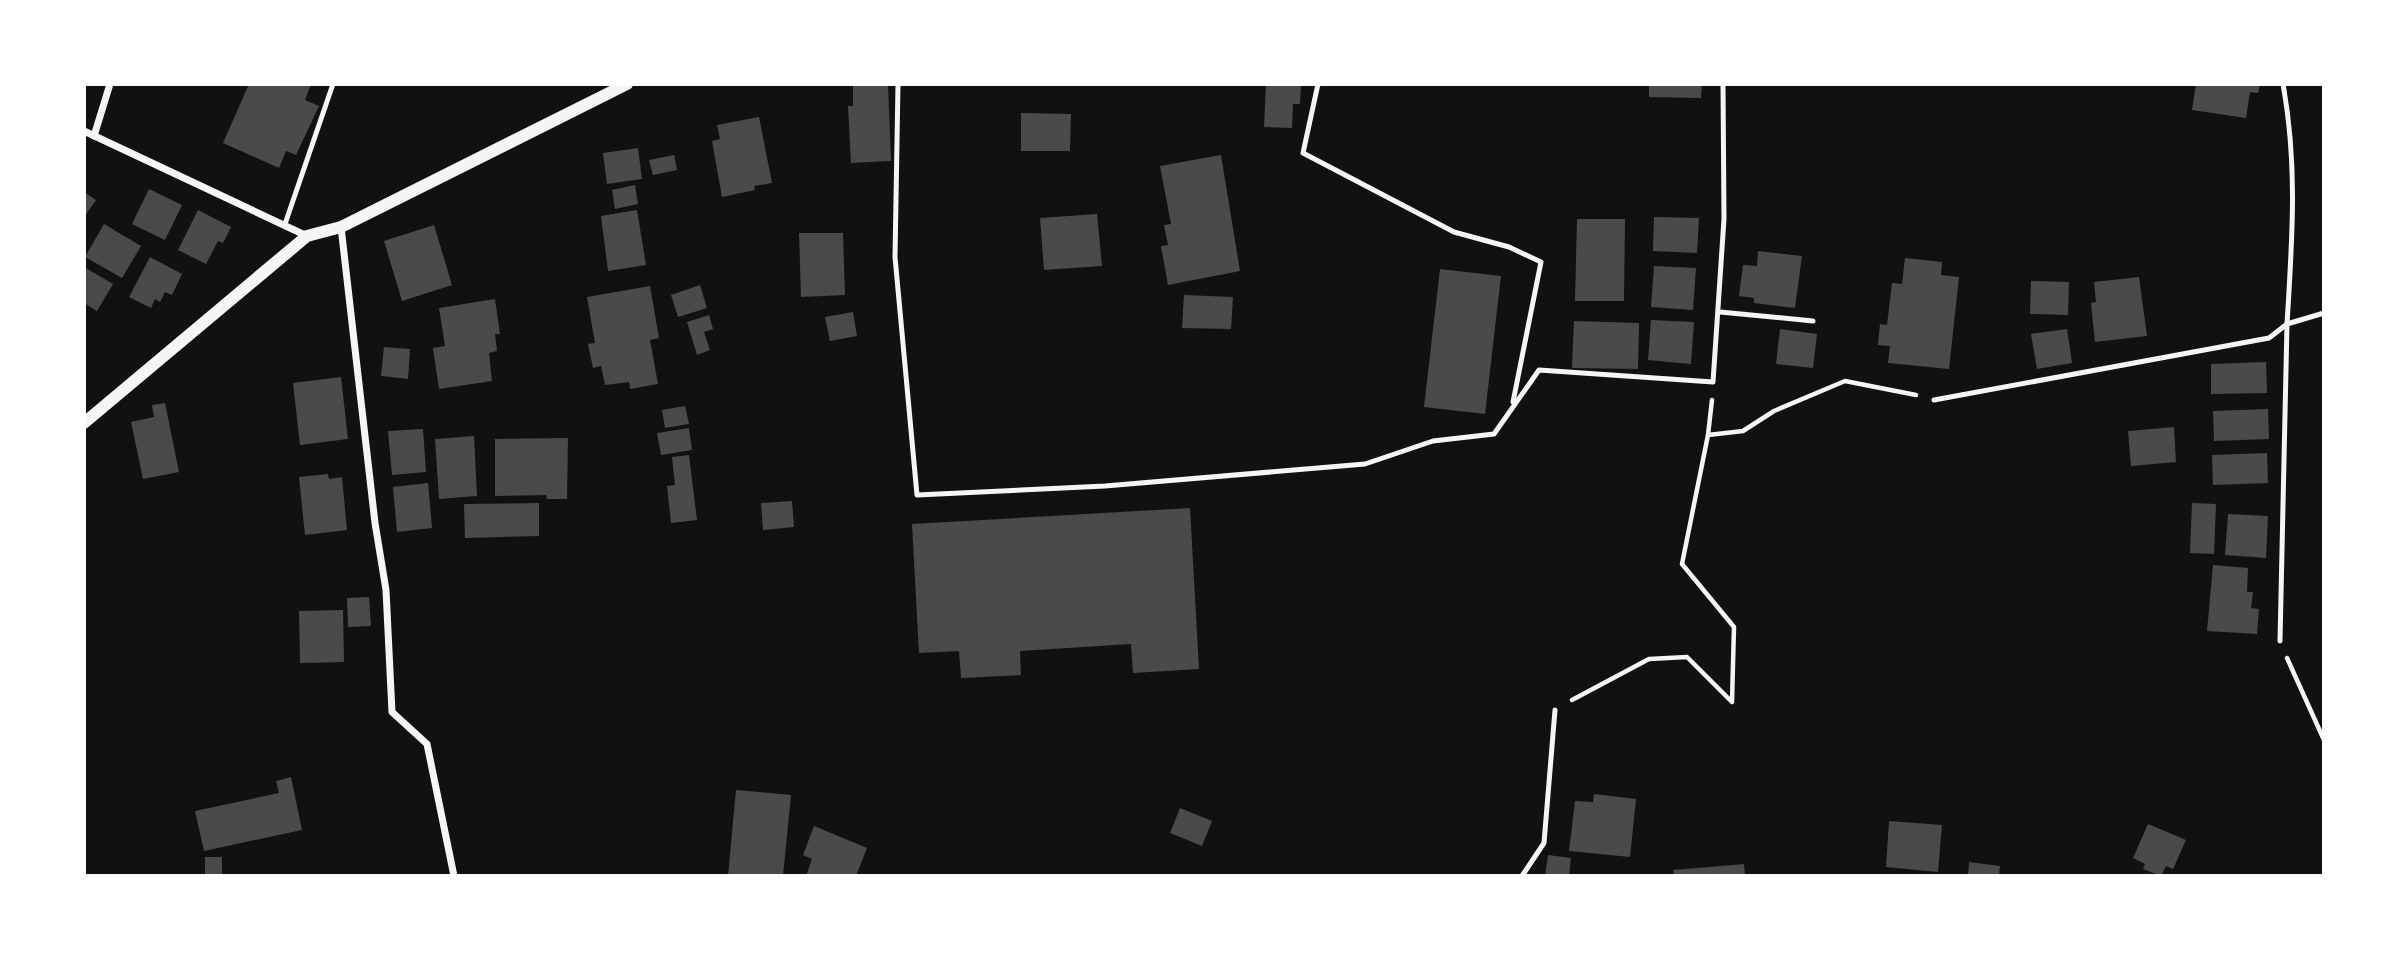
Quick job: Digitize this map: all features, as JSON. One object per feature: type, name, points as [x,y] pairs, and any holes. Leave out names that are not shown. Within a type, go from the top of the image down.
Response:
[{"type":"street","points":[[94,136],[110,84]]},
{"type":"street","points":[[84,423],[307,236],[341,227],[627,84]]},
{"type":"street","points":[[84,131],[307,236]]},
{"type":"street","points":[[341,227],[375,523],[386,590],[392,712],[427,744],[454,876]]},
{"type":"lane","points":[[285,224],[333,84]]},
{"type":"lane","points":[[898,84],[895,257],[917,495],[1105,486],[1366,464],[1433,441],[1494,434],[1539,370],[1713,382],[1720,312],[1724,219],[1723,84]]},
{"type":"lane","points":[[1318,84],[1303,153],[1454,232],[1509,247],[1541,262],[1511,407]]},
{"type":"lane","points":[[2280,641],[2287,324],[2295,204],[2283,84]]},
{"type":"lane","points":[[1720,312],[1813,321]]},
{"type":"lane","points":[[1934,400],[2269,338],[2287,324],[2324,313]]},
{"type":"lane","points":[[1522,876],[1544,843],[1555,710]]},
{"type":"path","points":[[1708,435],[1742,432],[1774,411],[1845,381],[1934,400]]},
{"type":"path","points":[[1555,710],[1649,659],[1687,657],[1731,702],[1734,627],[1682,564],[1708,435],[1713,382]]},
{"type":"path","points":[[2280,641],[2324,740]]},
{"type":"building","points":[[249,84],[311,84],[305,100],[319,106],[296,155],[286,151],[279,168],[223,143]]},
{"type":"building","points":[[853,84],[888,84],[891,161],[851,163],[848,106],[853,106]]},
{"type":"building","points":[[1266,84],[1301,84],[1300,104],[1293,104],[1292,128],[1264,127]]},
{"type":"building","points":[[1649,84],[1702,84],[1701,98],[1649,97]]},
{"type":"building","points":[[2196,84],[2260,84],[2258,93],[2250,92],[2246,118],[2192,110]]},
{"type":"building","points":[[1021,113],[1071,114],[1070,151],[1021,151]]},
{"type":"building","points":[[759,117],[772,183],[754,186],[755,190],[722,197],[712,141],[720,139],[717,125]]},
{"type":"building","points":[[638,148],[642,179],[607,184],[603,153]]},
{"type":"building","points":[[674,155],[677,170],[653,175],[649,160]]},
{"type":"building","points":[[1221,155],[1240,271],[1168,285],[1161,246],[1168,245],[1164,225],[1171,224],[1160,166]]},
{"type":"building","points":[[635,185],[638,204],[615,209],[612,190]]},
{"type":"building","points":[[149,189],[182,205],[165,240],[132,224]]},
{"type":"building","points":[[84,192],[96,200],[84,217]]},
{"type":"building","points":[[198,210],[231,227],[223,243],[218,241],[206,264],[178,250]]},
{"type":"building","points":[[637,210],[646,265],[608,271],[601,216]]},
{"type":"building","points":[[1097,214],[1102,266],[1044,270],[1040,218]]},
{"type":"building","points":[[1654,217],[1699,218],[1697,253],[1653,251]]},
{"type":"building","points":[[1577,219],[1625,219],[1624,301],[1575,301]]},
{"type":"building","points":[[104,224],[141,246],[122,278],[85,257]]},
{"type":"building","points":[[434,225],[452,285],[402,301],[384,241]]},
{"type":"building","points":[[799,233],[843,233],[845,295],[801,297]]},
{"type":"building","points":[[1758,251],[1802,256],[1795,308],[1754,303],[1754,298],[1739,296],[1743,265],[1757,266]]},
{"type":"building","points":[[150,257],[182,274],[172,295],[165,292],[160,302],[155,299],[151,308],[129,297]]},
{"type":"building","points":[[1905,258],[1942,262],[1941,275],[1959,277],[1949,369],[1888,363],[1890,346],[1878,345],[1880,324],[1887,325],[1892,283],[1902,284]]},
{"type":"building","points":[[1654,266],[1696,268],[1693,310],[1651,307]]},
{"type":"building","points":[[84,267],[113,284],[97,311],[84,303]]},
{"type":"building","points":[[1440,269],[1501,276],[1485,414],[1424,407]]},
{"type":"building","points":[[2139,277],[2147,336],[2095,342],[2091,303],[2096,302],[2094,282]]},
{"type":"building","points":[[2031,281],[2069,282],[2068,315],[2030,314]]},
{"type":"building","points":[[700,285],[707,308],[678,317],[671,295]]},
{"type":"building","points":[[650,286],[659,338],[650,340],[658,384],[630,389],[629,382],[605,385],[601,366],[593,368],[588,344],[595,343],[587,297]]},
{"type":"building","points":[[1184,295],[1233,297],[1231,329],[1182,328]]},
{"type":"building","points":[[495,299],[500,334],[495,334],[497,351],[489,353],[492,381],[439,389],[433,348],[445,346],[439,308]]},
{"type":"building","points":[[853,312],[857,336],[830,341],[825,317]]},
{"type":"building","points":[[709,315],[713,329],[704,332],[710,350],[697,355],[687,322]]},
{"type":"building","points":[[1651,320],[1694,322],[1691,364],[1648,360]]},
{"type":"building","points":[[1574,321],[1639,323],[1638,369],[1572,368]]},
{"type":"building","points":[[1780,329],[1817,334],[1813,368],[1776,364]]},
{"type":"building","points":[[2067,329],[2072,363],[2037,369],[2031,334]]},
{"type":"building","points":[[384,347],[410,349],[408,379],[381,376]]},
{"type":"building","points":[[2266,362],[2267,393],[2211,394],[2211,364]]},
{"type":"building","points":[[341,377],[348,439],[300,445],[293,383]]},
{"type":"building","points":[[165,403],[179,472],[143,479],[131,422],[154,417],[152,405]]},
{"type":"building","points":[[685,406],[689,424],[665,428],[662,410]]},
{"type":"building","points":[[2268,409],[2269,439],[2214,441],[2213,411]]},
{"type":"building","points":[[2174,427],[2176,462],[2131,466],[2128,431]]},
{"type":"building","points":[[689,428],[692,450],[661,455],[657,433]]},
{"type":"building","points":[[423,429],[426,472],[392,475],[388,431]]},
{"type":"building","points":[[474,436],[477,496],[439,499],[435,439]]},
{"type":"building","points":[[568,438],[567,499],[547,499],[546,495],[495,496],[495,439]]},
{"type":"building","points":[[2267,453],[2268,483],[2213,485],[2212,455]]},
{"type":"building","points":[[689,455],[697,520],[671,523],[667,486],[675,485],[672,457]]},
{"type":"building","points":[[328,474],[329,479],[342,477],[347,530],[305,535],[299,477]]},
{"type":"building","points":[[428,483],[432,528],[397,532],[393,487]]},
{"type":"building","points":[[792,501],[794,527],[763,530],[761,503]]},
{"type":"building","points":[[539,503],[539,536],[465,538],[464,504]]},
{"type":"building","points":[[2192,503],[2216,504],[2214,554],[2190,553]]},
{"type":"building","points":[[1190,508],[1199,669],[1133,673],[1131,644],[1020,651],[1021,675],[961,678],[959,651],[919,653],[912,524]]},
{"type":"building","points":[[2228,514],[2268,516],[2266,558],[2225,555]]},
{"type":"building","points":[[2213,565],[2248,568],[2247,592],[2253,592],[2251,608],[2259,609],[2257,634],[2207,631]]},
{"type":"building","points":[[369,597],[371,626],[348,627],[347,598]]},
{"type":"building","points":[[343,610],[344,662],[300,663],[299,611]]},
{"type":"building","points":[[291,777],[302,830],[204,851],[195,811],[279,793],[276,781]]},
{"type":"building","points":[[736,790],[791,795],[783,876],[728,876]]},
{"type":"building","points":[[1594,794],[1636,799],[1630,857],[1569,851],[1575,801],[1593,802]]},
{"type":"building","points":[[1180,808],[1212,821],[1202,846],[1170,833]]},
{"type":"building","points":[[1889,821],[1942,825],[1938,872],[1886,867]]},
{"type":"building","points":[[2148,824],[2186,840],[2173,869],[2166,866],[2161,876],[2143,869],[2145,864],[2133,858]]},
{"type":"building","points":[[814,826],[867,848],[856,876],[806,876],[812,859],[803,855]]},
{"type":"building","points":[[1548,855],[1571,858],[1569,876],[1545,876]]},
{"type":"building","points":[[205,857],[222,857],[222,876],[205,876]]},
{"type":"building","points":[[1969,862],[2000,866],[1999,876],[1968,876]]},
{"type":"building","points":[[1744,864],[1745,876],[1674,876],[1673,870]]}]
